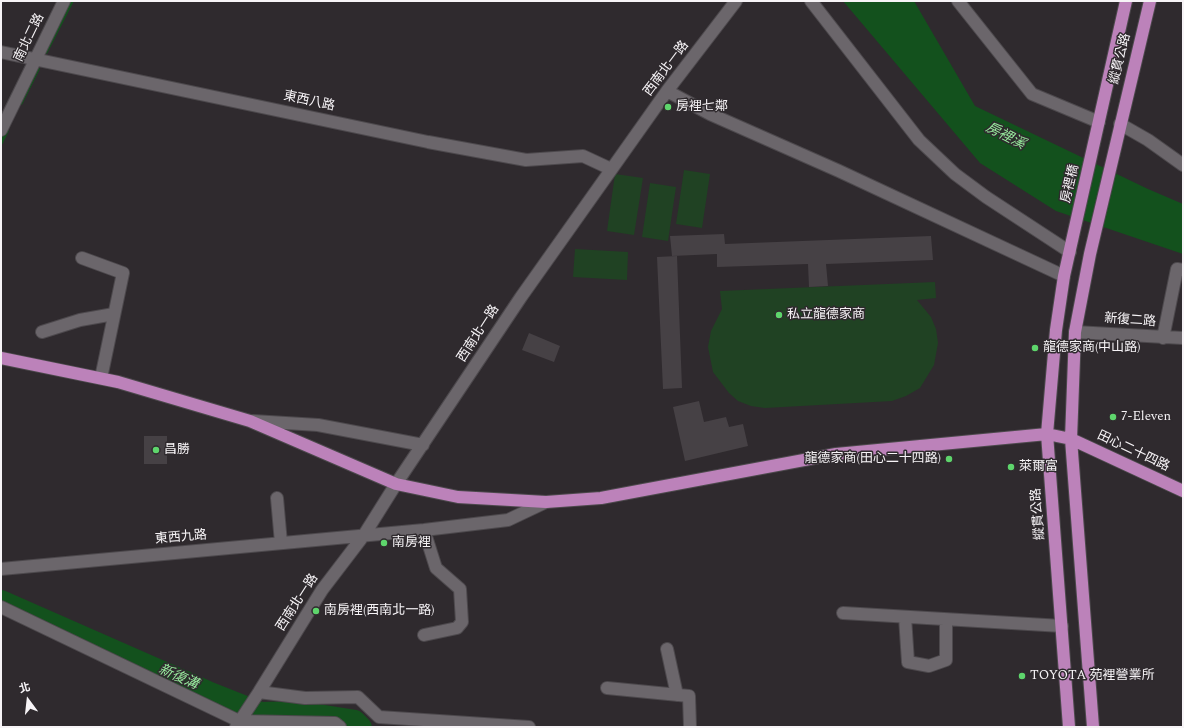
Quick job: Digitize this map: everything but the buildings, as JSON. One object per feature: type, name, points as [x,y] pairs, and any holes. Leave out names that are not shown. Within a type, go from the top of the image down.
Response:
[{"type":"main road","name":"縱貫公路","points":[[1099,122],[1126,1]]},
{"type":"main road","name":"縱貫公路","points":[[1120,124],[1150,1]]},
{"type":"main road","name":"房裡橋","points":[[1070,252],[1099,122]]},
{"type":"main road","points":[[1093,727],[1071,439],[1075,332],[1090,254],[1120,124]]},
{"type":"main road","name":"縱貫公路","points":[[1069,727],[1046,434],[1056,330],[1064,276],[1070,252]]},
{"type":"main road","name":"田心二十四路","points":[[1,358],[118,382],[250,421],[396,484],[458,497],[546,502],[601,498],[836,454],[1046,434],[1071,439],[1183,491]]},
{"type":"street","name":"南北二路","points":[[1,130],[64,1]]},
{"type":"street","name":"西南北一路","points":[[238,724],[322,590],[364,535],[396,484],[521,297],[611,169],[736,1]]},
{"type":"street","points":[[811,1],[920,140],[956,174],[986,197],[1070,252]]},
{"type":"street","points":[[958,1],[1032,94],[1099,122]]},
{"type":"street","name":"東西八路","points":[[1,52],[428,142],[526,160],[583,156],[611,169]]},
{"type":"street","points":[[668,91],[710,114],[839,171],[1064,276]]},
{"type":"street","points":[[1120,124],[1148,140],[1183,165]]},
{"type":"street","points":[[82,258],[123,273],[101,378]]},
{"type":"street","points":[[1163,338],[1177,269],[1183,270]]},
{"type":"street","points":[[42,332],[80,320],[114,314]]},
{"type":"street","name":"新復二路","points":[[1075,332],[1183,338]]},
{"type":"street","points":[[250,421],[318,425],[423,445]]},
{"type":"street","points":[[276,498],[281,543]]},
{"type":"street","name":"東西九路","points":[[1,569],[424,530],[508,520],[546,502]]},
{"type":"street","points":[[424,530],[436,568],[460,589],[462,622],[457,628],[424,635]]},
{"type":"street","points":[[1,607],[238,724],[335,723],[340,727]]},
{"type":"street","points":[[843,613],[1062,626]]},
{"type":"street","points":[[905,617],[908,662],[929,666],[946,660],[946,620]]},
{"type":"street","points":[[667,649],[677,695]]},
{"type":"street","points":[[607,688],[689,696],[690,727]]},
{"type":"street","points":[[259,692],[305,698],[358,697],[379,717],[529,727]]},
{"type":"shaded area","points":[[684,170],[710,174],[702,228],[676,224]]},
{"type":"shaded area","points":[[615,174],[643,178],[634,235],[607,231]]},
{"type":"shaded area","points":[[650,183],[676,187],[668,241],[642,237]]},
{"type":"shaded area","points":[[575,249],[628,252],[627,280],[573,277]]},
{"type":"shaded area","points":[[935,282],[936,298],[917,300],[931,317],[936,329],[938,343],[934,365],[920,388],[906,396],[892,401],[765,408],[751,406],[738,401],[729,393],[713,372],[708,347],[711,331],[722,309],[720,291]]},
{"type":"water","name":"房裡溪","points":[[843,1],[914,1],[975,106],[1148,189],[1183,204],[1183,254],[1056,211],[980,163]]},
{"type":"waterway","points":[[46,52],[72,1]]},
{"type":"waterway","points":[[21,103],[38,69]]},
{"type":"waterway","points":[[1,143],[7,131]]},
{"type":"waterway","name":"新復溝","points":[[1,600],[208,691],[261,712],[298,711],[355,720],[362,727]]},
{"type":"place","name":"房裡七鄰","points":[[668,107]]},
{"type":"place","name":"私立龍德家商","points":[[779,315]]},
{"type":"place","name":"龍德家商(中山路)","points":[[1035,348]]},
{"type":"place","name":"7-Eleven","points":[[1113,417]]},
{"type":"place","name":"昌勝","points":[[156,450]]},
{"type":"place","name":"龍德家商(田心二十四路)","points":[[949,459]]},
{"type":"place","name":"萊爾富","points":[[1011,467]]},
{"type":"place","name":"南房裡","points":[[384,543]]},
{"type":"place","name":"南房裡(西南北一路)","points":[[316,611]]},
{"type":"place","name":"TOYOTA 苑裡營業所","points":[[1022,676]]}]
